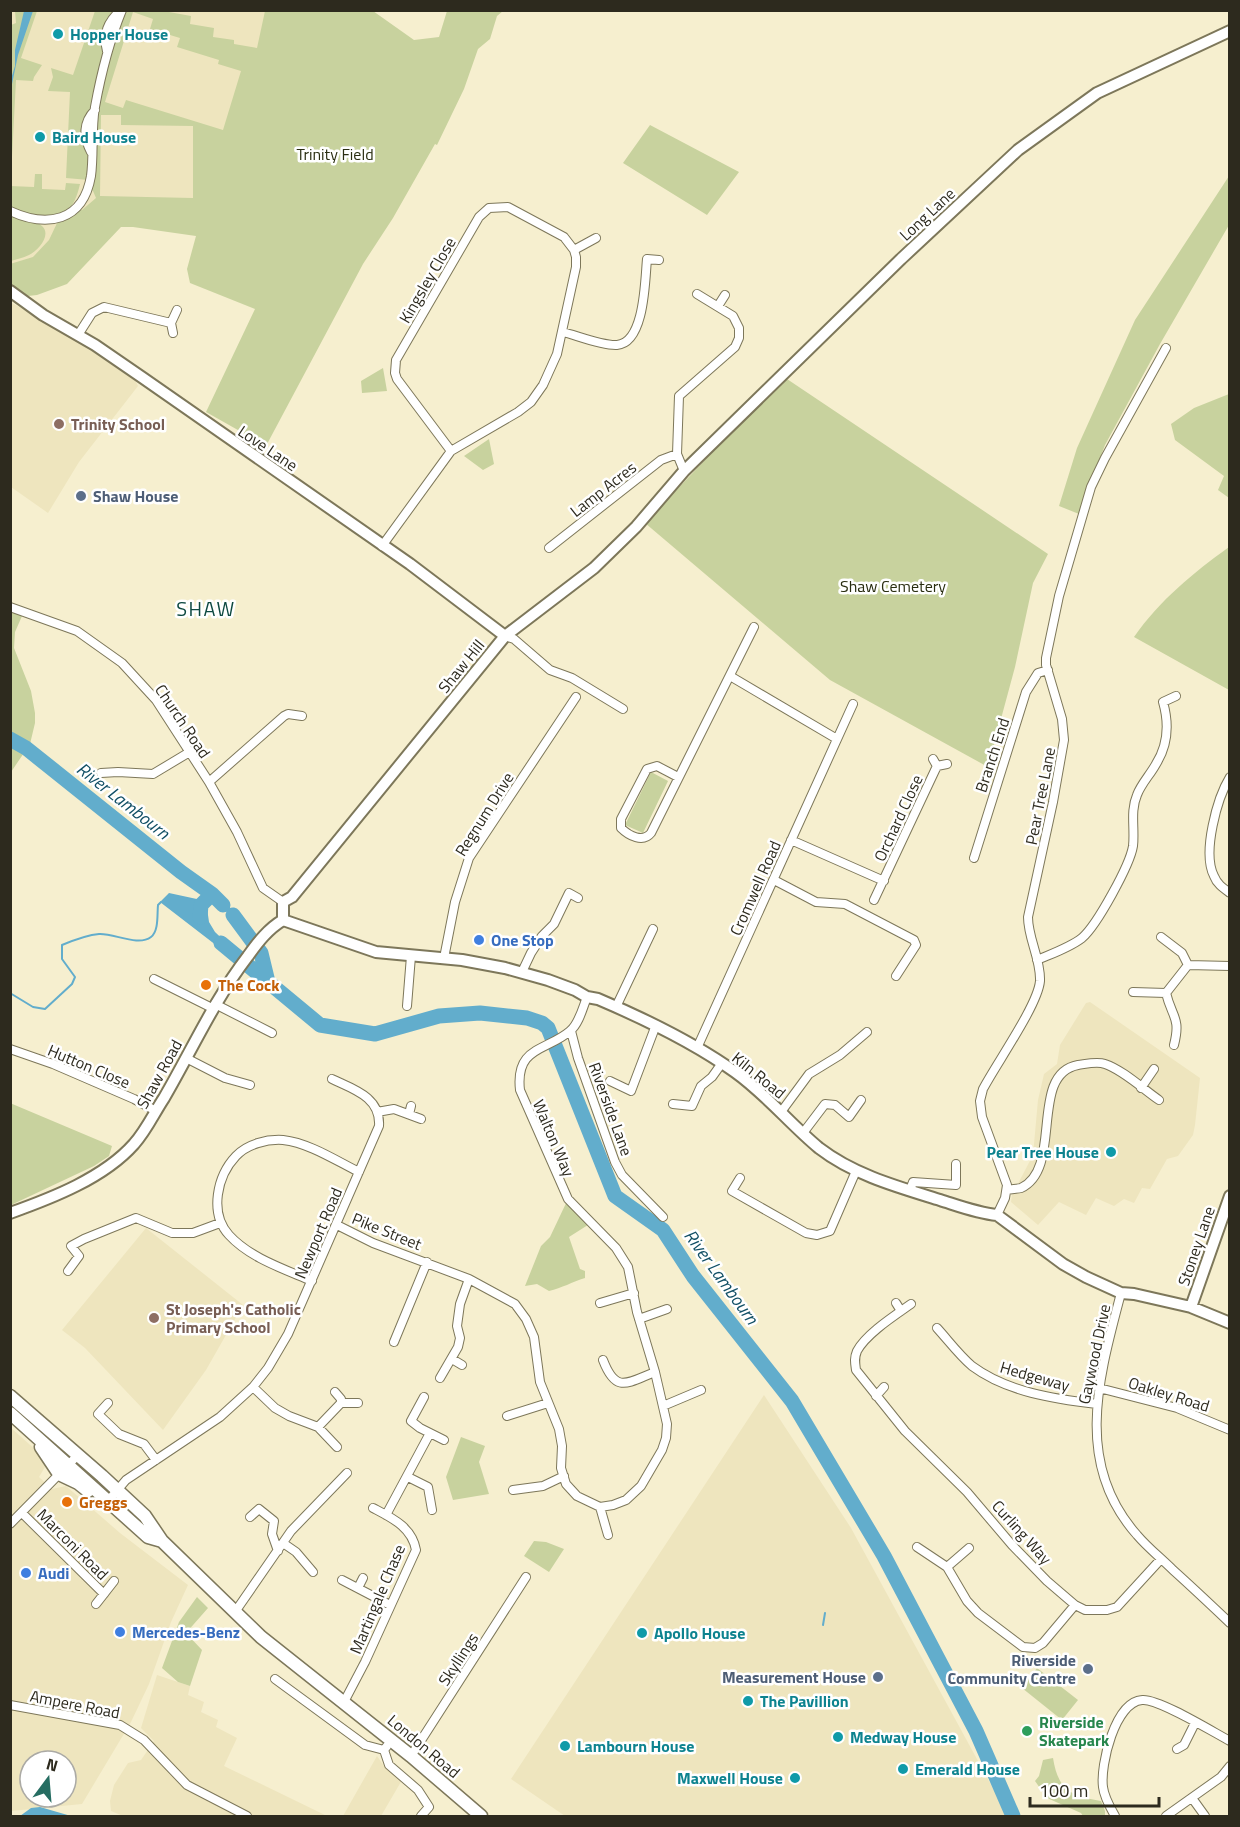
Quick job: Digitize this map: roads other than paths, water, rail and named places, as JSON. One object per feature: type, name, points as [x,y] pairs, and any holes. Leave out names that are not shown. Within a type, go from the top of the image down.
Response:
[{"type":"main road","points":[[10,1396],[73,1460],[108,1501],[148,1537],[162,1541]]},
{"type":"main road","points":[[10,1413],[117,1490],[145,1516],[162,1541]]},
{"type":"main road","points":[[21,1423],[51,1460],[59,1474],[108,1501]]},
{"type":"main road","name":"London Road","points":[[162,1541],[276,1649],[344,1702],[388,1745],[411,1756],[481,1816]]},
{"type":"street","points":[[10,211],[42,221],[57,219],[70,212],[81,200],[89,182],[95,110],[108,52],[122,10]]},
{"type":"street","name":"Long Lane","points":[[684,471],[901,259],[1018,150],[1097,93],[1230,31]]},
{"type":"street","name":"Kingsley Close","points":[[451,451],[402,387],[397,379],[395,368],[396,360],[480,217],[489,208],[508,207],[564,237],[574,250]]},
{"type":"street","points":[[382,546],[451,451],[531,402],[550,373],[563,332],[576,267],[574,250],[596,238]]},
{"type":"street","points":[[563,332],[617,345],[631,338],[638,327],[647,259],[658,260]]},
{"type":"street","name":"Love Lane","points":[[10,291],[43,315],[95,345],[382,546],[505,636]]},
{"type":"street","points":[[684,471],[677,454],[678,396],[738,342],[740,333],[737,322],[729,312],[698,294]]},
{"type":"street","points":[[718,306],[725,295]]},
{"type":"street","points":[[78,335],[92,313],[104,307],[171,323]]},
{"type":"street","points":[[173,333],[171,323],[177,310]]},
{"type":"street","name":"Pear Tree Lane","points":[[1007,1190],[1006,1179],[982,1117],[981,1095],[988,1078],[1038,991],[1040,981],[1030,939],[1028,917],[1064,740],[1062,719],[1046,658],[1059,596],[1091,487],[1166,348]]},
{"type":"street","name":"Lamp Acres","points":[[549,548],[662,460],[677,454]]},
{"type":"street","name":"Shaw Hill","points":[[283,902],[292,897],[505,636],[594,568],[636,527],[684,471]]},
{"type":"street","name":"Church Road","points":[[10,607],[77,631],[122,663],[156,700],[188,753],[209,782],[237,832],[263,888],[283,902]]},
{"type":"street","points":[[678,777],[657,766],[647,769],[621,819],[621,828],[635,837],[648,837],[754,627]]},
{"type":"street","points":[[505,636],[514,639],[550,670],[572,678],[623,709]]},
{"type":"street","name":"Branch End","points":[[974,858],[1026,692],[1038,673],[1048,670]]},
{"type":"street","points":[[730,676],[837,739]]},
{"type":"street","points":[[1036,960],[1071,945],[1087,933],[1120,877],[1132,848],[1135,798],[1161,757],[1166,740],[1166,716],[1163,702],[1176,696]]},
{"type":"street","name":"Regnum Drive","points":[[444,958],[455,902],[469,858],[576,697]]},
{"type":"street","name":"Cromwell Road","points":[[697,1048],[853,704]]},
{"type":"street","points":[[209,782],[284,716],[288,714],[302,716]]},
{"type":"street","points":[[101,773],[153,774],[188,753]]},
{"type":"street","name":"Orchard Close","points":[[874,900],[935,762],[946,764]]},
{"type":"street","points":[[1230,777],[1220,797],[1215,816],[1210,864],[1214,878],[1221,888],[1230,893]]},
{"type":"street","name":"Orchard Close","points":[[791,840],[884,881]]},
{"type":"street","points":[[774,880],[816,902],[845,904],[914,940],[916,945],[896,976]]},
{"type":"street","points":[[522,972],[531,952],[554,924],[569,893],[578,898]]},
{"type":"street","points":[[283,902],[283,920]]},
{"type":"street","name":"Kiln Road","points":[[283,920],[376,952],[490,964],[522,972],[616,1006],[656,1025],[722,1063],[745,1079],[826,1152],[856,1171],[984,1214],[997,1215],[1063,1264],[1121,1293],[1191,1307],[1230,1323]]},
{"type":"street","name":"Shaw Road","points":[[10,1213],[107,1169],[135,1143],[156,1111],[214,1006],[237,970],[262,938],[283,920]]},
{"type":"street","points":[[554,924],[562,930]]},
{"type":"street","points":[[616,1006],[653,929]]},
{"type":"street","points":[[1161,936],[1182,953],[1188,965]]},
{"type":"street","points":[[407,1006],[411,956]]},
{"type":"street","points":[[1188,965],[1230,966]]},
{"type":"street","points":[[1166,993],[1188,965]]},
{"type":"street","points":[[154,980],[272,1033]]},
{"type":"street","points":[[1133,992],[1166,993]]},
{"type":"street","points":[[1166,993],[1177,1021],[1178,1028],[1174,1045]]},
{"type":"street","points":[[568,1032],[587,997]]},
{"type":"street","points":[[610,1081],[631,1091],[656,1025]]},
{"type":"street","name":"Walton Way","points":[[568,1032],[533,1052],[524,1065],[520,1080],[522,1097],[564,1193],[575,1208],[622,1255],[628,1267],[639,1319],[655,1372],[667,1424],[662,1450],[641,1486],[626,1500],[600,1507]]},
{"type":"street","name":"Riverside Lane","points":[[568,1032],[615,1162],[622,1175],[663,1217]]},
{"type":"street","points":[[781,1112],[809,1074],[840,1055],[867,1032]]},
{"type":"street","name":"Hutton Close","points":[[10,1049],[81,1076],[156,1111]]},
{"type":"street","points":[[186,1058],[225,1078],[249,1085]]},
{"type":"street","points":[[673,1104],[692,1106],[701,1086],[712,1077],[722,1063]]},
{"type":"street","points":[[997,1215],[1007,1190],[1021,1188],[1034,1176],[1041,1164],[1051,1096],[1059,1077],[1073,1066],[1103,1063],[1159,1100]]},
{"type":"street","points":[[1141,1088],[1154,1069]]},
{"type":"street","points":[[332,1080],[362,1093],[377,1112],[388,1108],[410,1110],[421,1119]]},
{"type":"street","points":[[803,1133],[825,1104],[835,1105],[849,1117],[861,1100]]},
{"type":"street","name":"Newport Road","points":[[108,1501],[126,1480],[220,1417],[253,1387],[281,1349],[379,1126],[377,1112]]},
{"type":"street","points":[[312,1281],[253,1254],[229,1236],[220,1223],[217,1213],[217,1196],[225,1174],[236,1156],[248,1147],[264,1141],[282,1140],[299,1143],[359,1172]]},
{"type":"street","points":[[910,1190],[913,1182],[956,1185],[956,1164]]},
{"type":"street","points":[[740,1178],[732,1191],[806,1233],[817,1235],[830,1230],[856,1171]]},
{"type":"street","name":"Stoney Lane","points":[[1191,1307],[1230,1196]]},
{"type":"street","points":[[68,1271],[79,1256],[71,1246],[136,1218],[171,1233],[193,1233],[220,1223]]},
{"type":"street","name":"Pike Street","points":[[337,1225],[383,1247],[469,1279]]},
{"type":"street","name":"Pike Street","points":[[394,1342],[427,1262]]},
{"type":"street","points":[[440,1378],[452,1359],[460,1338],[458,1326],[460,1304],[469,1279],[515,1304],[526,1319],[534,1337],[540,1382],[559,1429],[562,1446],[561,1468],[566,1484],[578,1496],[600,1507],[608,1535]]},
{"type":"street","points":[[600,1303],[634,1293]]},
{"type":"street","name":"Gaywood Drive","points":[[1121,1293],[1097,1404],[1096,1441],[1107,1488],[1124,1519],[1136,1534],[1230,1623]]},
{"type":"street","points":[[896,1303],[901,1311]]},
{"type":"street","name":"Curling Way","points":[[911,1304],[872,1334],[857,1352],[856,1370],[927,1454],[967,1492],[1031,1565],[1075,1605]]},
{"type":"street","points":[[639,1319],[667,1309]]},
{"type":"street","name":"Hedgeway","points":[[937,1328],[971,1365],[998,1383],[1069,1401],[1097,1404]]},
{"type":"street","points":[[945,1337],[952,1330]]},
{"type":"street","points":[[452,1359],[462,1365]]},
{"type":"street","points":[[603,1360],[609,1376],[616,1383],[625,1384],[655,1372]]},
{"type":"street","points":[[253,1387],[274,1407],[289,1416],[318,1427],[338,1448]]},
{"type":"street","points":[[876,1396],[884,1387]]},
{"type":"street","name":"Oakley Road","points":[[1099,1388],[1170,1406],[1210,1420],[1230,1430]]},
{"type":"street","points":[[663,1406],[701,1390]]},
{"type":"street","points":[[335,1392],[341,1399],[341,1403]]},
{"type":"street","points":[[424,1397],[411,1421],[444,1440]]},
{"type":"street","points":[[108,1403],[98,1414],[119,1434],[144,1444],[156,1460]]},
{"type":"street","points":[[318,1427],[341,1403],[358,1403]]},
{"type":"street","points":[[507,1416],[548,1403]]},
{"type":"street","points":[[386,1515],[430,1433]]},
{"type":"street","points":[[10,1524],[73,1460]]},
{"type":"street","points":[[235,1612],[291,1531],[347,1473]]},
{"type":"street","points":[[513,1490],[543,1486],[564,1476]]},
{"type":"street","points":[[408,1477],[428,1487],[432,1510]]},
{"type":"street","name":"Martingale Chase","points":[[344,1702],[365,1662],[416,1550],[412,1534],[373,1508]]},
{"type":"street","points":[[250,1517],[259,1509],[274,1521],[272,1534],[276,1555]]},
{"type":"street","name":"Marconi Road","points":[[22,1513],[104,1594]]},
{"type":"street","points":[[283,1543],[296,1552],[313,1572]]},
{"type":"street","points":[[917,1546],[947,1567],[966,1601],[995,1628],[1023,1647],[1035,1648],[1043,1643],[1075,1605],[1085,1610],[1096,1611],[1117,1607],[1161,1559]]},
{"type":"street","points":[[947,1567],[969,1548]]},
{"type":"street","name":"Skyllings","points":[[411,1756],[526,1577]]},
{"type":"street","points":[[358,1588],[363,1578]]},
{"type":"street","points":[[342,1580],[390,1605]]},
{"type":"street","name":"Marconi Road","points":[[96,1604],[114,1581]]},
{"type":"street","points":[[275,1679],[365,1744],[388,1745],[389,1765],[418,1790],[429,1807],[421,1816]]},
{"type":"street","points":[[1115,1816],[1103,1789],[1103,1765],[1110,1740],[1126,1708],[1136,1701],[1150,1700],[1230,1741]]},
{"type":"street","name":"Ampere Road","points":[[10,1705],[120,1725],[144,1740],[188,1785],[247,1816]]},
{"type":"street","points":[[1177,1749],[1184,1745],[1195,1723]]},
{"type":"street","points":[[1166,1816],[1221,1777],[1230,1766]]},
{"type":"street","points":[[1192,1798],[1205,1816]]},
{"type":"water","points":[[24,11],[33,11],[18,55],[11,89],[15,50]]},
{"type":"water","points":[[169,893],[206,901],[209,922],[215,932],[238,954],[234,959],[160,902]]},
{"type":"water","points":[[30,1809],[47,1809],[71,1816],[20,1816]]},
{"type":"waterway","name":"River Lambourn","points":[[10,739],[26,748],[181,872],[212,894],[201,905],[200,917]]},
{"type":"waterway","name":"River Lambourn","points":[[212,894],[223,905]]},
{"type":"waterway","points":[[10,993],[33,1007],[45,1009],[72,984],[75,977],[62,959],[62,945],[99,934],[146,940],[154,934],[158,905],[161,902]]},
{"type":"waterway","name":"River Lambourn","points":[[233,915],[261,953],[268,982]]},
{"type":"waterway","name":"River Lambourn","points":[[221,943],[320,1025],[375,1034],[439,1016],[480,1013],[527,1018],[542,1023],[548,1028],[615,1196],[663,1230],[693,1276],[792,1401],[884,1556],[976,1731],[1013,1816]]},
{"type":"waterway","points":[[823,1625],[825,1613]]},
{"type":"place","name":"Hopper House","points":[[58,34]]},
{"type":"place","name":"Baird House","points":[[40,137]]},
{"type":"place","name":"Trinity School","points":[[59,424]]},
{"type":"place","name":"Shaw House","points":[[81,496]]},
{"type":"place","name":"One Stop","points":[[479,940]]},
{"type":"place","name":"The Cock","points":[[206,985]]},
{"type":"place","name":"Pear Tree House","points":[[1111,1152]]},
{"type":"place","name":"St Joseph's Catholic Primary School","points":[[154,1318]]},
{"type":"place","name":"Greggs","points":[[67,1502]]},
{"type":"place","name":"Audi","points":[[26,1573]]},
{"type":"place","name":"Mercedes-Benz","points":[[120,1632]]},
{"type":"place","name":"Apollo House","points":[[642,1633]]},
{"type":"place","name":"Riverside Community Centre","points":[[1088,1669]]},
{"type":"place","name":"Measurement House","points":[[878,1677]]},
{"type":"place","name":"The Pavillion","points":[[748,1701]]},
{"type":"place","name":"Riverside Skatepark","points":[[1027,1731]]},
{"type":"place","name":"Medway House","points":[[838,1737]]},
{"type":"place","name":"Lambourn House","points":[[565,1746]]},
{"type":"place","name":"Emerald House","points":[[903,1769]]},
{"type":"place","name":"Maxwell House","points":[[795,1778]]},
{"type":"district","name":"SHAW","points":[[206,609]]},
{"type":"park label","name":"Trinity Field","points":[[335,154]]},
{"type":"park label","name":"Shaw Cemetery","points":[[893,586]]}]
